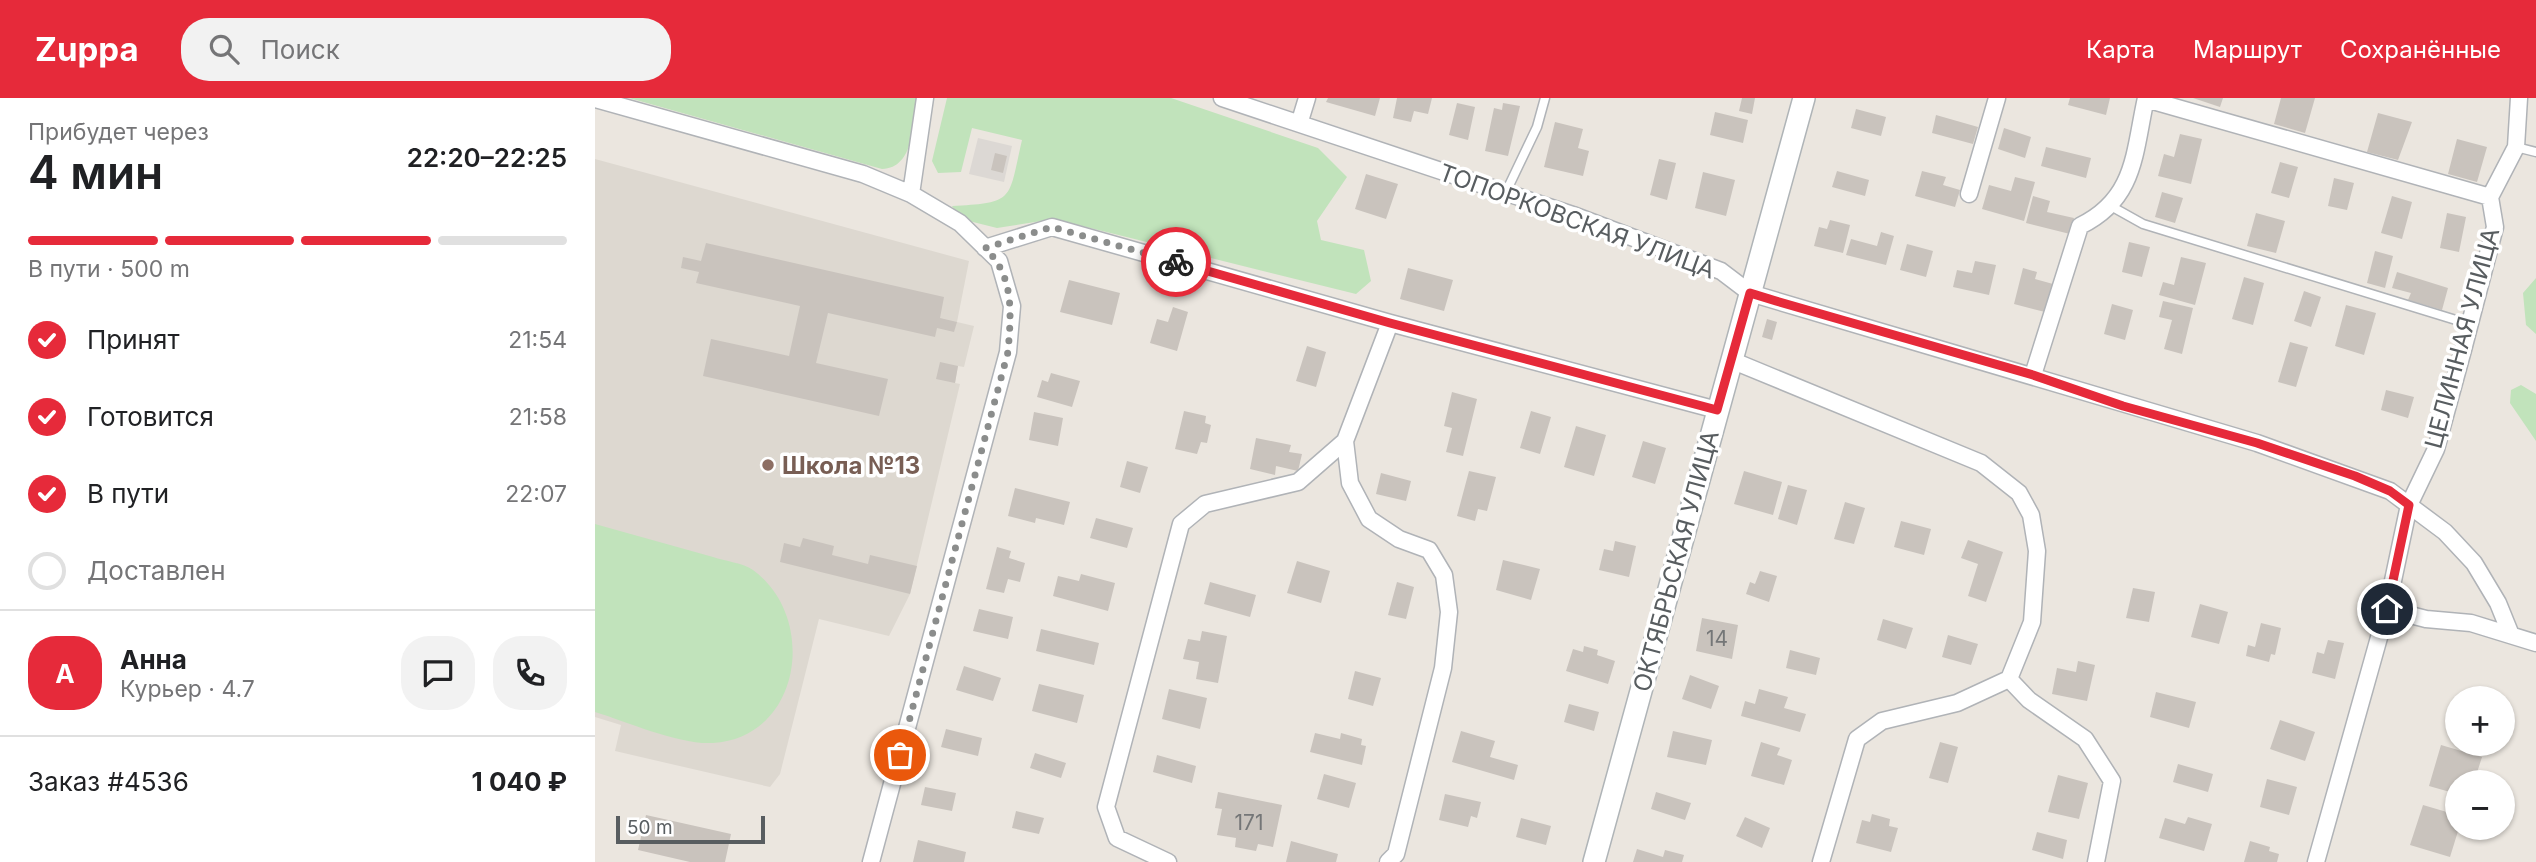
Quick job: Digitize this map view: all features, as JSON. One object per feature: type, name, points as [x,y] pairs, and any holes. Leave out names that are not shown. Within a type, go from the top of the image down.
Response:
[{"type":"street","points":[[911,194],[925,98]]},
{"type":"street","name":"ТОПОРКОВСКАЯ УЛИЦА","points":[[1222,98],[1300,121],[1505,194],[1573,215],[1721,271],[1750,293],[2033,375],[2123,406],[2257,443],[2355,476],[2390,491],[2445,532],[2475,564],[2498,603],[2511,635]]},
{"type":"street","points":[[1300,121],[1307,98]]},
{"type":"street","name":"ОКТЯБРЬСКАЯ УЛИЦА","points":[[1594,862],[1804,98]]},
{"type":"street","points":[[1969,194],[1997,98]]},
{"type":"street","points":[[2033,375],[2080,226],[2098,217],[2126,186],[2146,98],[2490,197]]},
{"type":"street","name":"ЦЕЛИННАЯ УЛИЦА","points":[[2316,862],[2387,609],[2409,505],[2435,449],[2495,227],[2490,197],[2516,147],[2519,98]]},
{"type":"street","points":[[595,99],[863,174],[911,194],[960,223],[999,261],[1012,306],[1008,352],[871,862]]},
{"type":"street","points":[[985,248],[1052,227],[1390,323],[1717,410]]},
{"type":"street","points":[[1388,862],[1396,854],[1443,668],[1449,612],[1444,575],[1429,550],[1399,539],[1369,519],[1350,483],[1346,441],[1390,323]]},
{"type":"street","points":[[1731,360],[1982,463],[2019,493],[2031,515],[2037,551],[2032,622],[2009,679],[1957,703],[1882,721],[1857,739],[1821,862]]},
{"type":"street","points":[[1168,862],[1117,838],[1106,807],[1181,524],[1205,505],[1298,482],[1346,441]]},
{"type":"street","points":[[2387,609],[2426,619],[2471,623],[2536,643]]},
{"type":"street","points":[[2009,679],[2029,700],[2085,739],[2112,781],[2096,862]]},
{"type":"lane","points":[[1505,194],[1537,127],[1545,98]]},
{"type":"lane","points":[[2516,147],[2536,152]]},
{"type":"lane","points":[[2109,205],[2143,224],[2469,324]]},
{"type":"shaded area","points":[[978,138],[1012,146],[1004,182],[969,174]]},
{"type":"shaded area","name":"Школа №13","points":[[595,159],[969,261],[957,322],[974,326],[964,367],[958,366],[955,383],[960,384],[910,594],[889,636],[819,619],[780,774],[770,787],[615,751],[621,725],[595,717]]},
{"type":"green space","points":[[629,98],[916,98],[913,131],[906,152],[901,161],[893,167],[882,169]]},
{"type":"green space","points":[[947,98],[1171,98],[1318,148],[1347,177],[1317,221],[1321,240],[1364,250],[1371,281],[1356,294],[1054,219],[997,228],[961,219],[952,206],[988,203],[999,200],[1006,194],[1011,186],[1022,140],[972,128],[961,172],[938,173],[932,161]]},
{"type":"green space","points":[[2536,278],[2536,334],[2526,325],[2523,293]]},
{"type":"green space","points":[[2521,385],[2536,394],[2536,441],[2510,403],[2511,390]]},
{"type":"green space","points":[[595,524],[744,566],[753,570],[774,591],[787,616],[792,644],[791,672],[782,698],[766,720],[743,736],[700,743],[669,737],[595,712]]},
{"type":"building","points":[[1328,98],[1380,98],[1375,116],[1326,102]]},
{"type":"building","points":[[1397,98],[1432,98],[1428,114],[1414,111],[1411,122],[1393,118]]},
{"type":"building","points":[[1742,98],[1755,98],[1752,114],[1739,111]]},
{"type":"building","points":[[2070,98],[2110,98],[2106,115],[2068,105]]},
{"type":"building","points":[[2193,98],[2223,98],[2220,107]]},
{"type":"building","points":[[2281,98],[2315,98],[2305,133],[2274,124]]},
{"type":"building","points":[[1457,103],[1475,107],[1468,140],[1449,135]]},
{"type":"building","points":[[1503,103],[1520,106],[1508,156],[1485,151],[1494,108],[1502,110]]},
{"type":"building","points":[[1856,109],[1886,117],[1881,136],[1851,128]]},
{"type":"building","points":[[1715,112],[1748,120],[1743,143],[1710,135]]},
{"type":"building","points":[[2378,113],[2412,122],[2398,160],[2367,152]]},
{"type":"building","points":[[1936,115],[1978,127],[1973,144],[1932,133]]},
{"type":"building","points":[[1555,122],[1583,129],[1578,148],[1589,151],[1583,176],[1544,167]]},
{"type":"building","points":[[2004,128],[2031,137],[2025,158],[1998,149]]},
{"type":"building","points":[[2180,134],[2202,139],[2191,184],[2158,176],[2164,154],[2174,157]]},
{"type":"building","points":[[2457,139],[2487,147],[2477,182],[2448,174]]},
{"type":"building","points":[[2046,147],[2091,158],[2086,178],[2041,166]]},
{"type":"building","points":[[995,153],[1007,156],[1003,173],[991,170]]},
{"type":"building","points":[[1659,159],[1676,163],[1667,200],[1650,195]]},
{"type":"building","points":[[2280,162],[2298,167],[2289,198],[2271,193]]},
{"type":"building","points":[[1837,171],[1869,180],[1865,196],[1832,187]]},
{"type":"building","points":[[1922,171],[1946,177],[1943,185],[1960,190],[1955,207],[1915,196]]},
{"type":"building","points":[[1703,172],[1735,180],[1726,216],[1695,208]]},
{"type":"building","points":[[1366,174],[1398,184],[1386,219],[1355,209]]},
{"type":"building","points":[[2015,177],[2035,182],[2024,221],[1982,209],[1989,185],[2011,191]]},
{"type":"building","points":[[2334,178],[2354,183],[2347,210],[2328,206]]},
{"type":"building","points":[[2162,192],[2183,198],[2175,223],[2155,217]]},
{"type":"building","points":[[2033,196],[2050,201],[2047,212],[2074,218],[2070,234],[2026,223]]},
{"type":"building","points":[[2392,196],[2412,202],[2402,239],[2381,233]]},
{"type":"building","points":[[2256,213],[2285,221],[2276,253],[2247,246]]},
{"type":"building","points":[[2447,213],[2466,217],[2459,252],[2440,248]]},
{"type":"building","points":[[1830,220],[1850,225],[1843,253],[1814,246],[1819,227],[1827,229]]},
{"type":"building","points":[[1881,232],[1894,236],[1886,265],[1846,255],[1851,239],[1877,246]]},
{"type":"building","points":[[2129,242],[2150,247],[2142,277],[2122,272]]},
{"type":"building","points":[[706,243],[944,297],[940,318],[957,322],[954,332],[937,328],[935,337],[828,313],[816,363],[888,379],[879,416],[703,376],[711,339],[789,356],[800,306],[696,283],[699,272],[681,268],[683,257],[701,261]]},
{"type":"building","points":[[1907,244],[1933,251],[1926,277],[1900,270]]},
{"type":"building","points":[[2375,251],[2393,256],[2385,288],[2367,283]]},
{"type":"building","points":[[2181,257],[2206,263],[2195,305],[2159,295],[2163,282],[2174,285]]},
{"type":"building","points":[[1975,261],[1996,265],[1989,295],[1953,287],[1957,270],[1972,273]]},
{"type":"building","points":[[1408,268],[1453,280],[1444,311],[1400,299]]},
{"type":"building","points":[[2023,268],[2037,272],[2035,279],[2053,284],[2045,312],[2014,304]]},
{"type":"building","points":[[2397,272],[2448,288],[2442,310],[2408,300],[2411,293],[2392,288]]},
{"type":"building","points":[[2244,277],[2264,283],[2253,325],[2232,319]]},
{"type":"building","points":[[1069,280],[1120,293],[1112,325],[1060,312]]},
{"type":"building","points":[[2304,291],[2321,297],[2311,327],[2294,321]]},
{"type":"building","points":[[2163,301],[2193,308],[2182,354],[2164,349],[2172,320],[2159,317]]},
{"type":"building","points":[[2112,304],[2133,310],[2125,340],[2104,334]]},
{"type":"building","points":[[2346,305],[2376,313],[2364,355],[2335,346]]},
{"type":"building","points":[[1173,307],[1188,312],[1177,351],[1150,343],[1157,319],[1168,322]]},
{"type":"building","points":[[1767,319],[1777,322],[1772,340],[1762,337]]},
{"type":"building","points":[[2290,342],[2308,347],[2296,387],[2278,382]]},
{"type":"building","points":[[1307,346],[1326,352],[1316,387],[1296,381]]},
{"type":"building","points":[[940,362],[958,366],[955,383],[936,379]]},
{"type":"building","points":[[1051,373],[1080,381],[1072,407],[1037,397],[1042,380],[1048,382]]},
{"type":"building","points":[[2386,390],[2414,397],[2408,418],[2381,410]]},
{"type":"building","points":[[1452,392],[1477,399],[1463,456],[1446,452],[1452,428],[1444,426]]},
{"type":"building","points":[[1184,411],[1206,416],[1205,423],[1211,425],[1207,443],[1201,442],[1197,454],[1175,449]]},
{"type":"building","points":[[1531,411],[1551,417],[1540,454],[1520,448]]},
{"type":"building","points":[[1034,412],[1063,418],[1058,446],[1029,440]]},
{"type":"building","points":[[1576,426],[1606,435],[1594,476],[1564,467]]},
{"type":"building","points":[[1256,438],[1291,445],[1289,452],[1302,454],[1298,471],[1276,466],[1275,475],[1250,469]]},
{"type":"building","points":[[1643,441],[1666,448],[1655,484],[1632,477]]},
{"type":"building","points":[[1127,461],[1148,467],[1140,493],[1120,487]]},
{"type":"building","points":[[1469,471],[1496,477],[1487,511],[1478,509],[1475,521],[1457,516]]},
{"type":"building","points":[[1744,471],[1782,482],[1773,515],[1734,504]]},
{"type":"building","points":[[1381,473],[1411,481],[1406,501],[1376,494]]},
{"type":"building","points":[[1788,485],[1807,490],[1797,525],[1778,519]]},
{"type":"building","points":[[1015,488],[1070,502],[1064,525],[1036,518],[1035,523],[1008,516]]},
{"type":"building","points":[[1845,502],[1865,508],[1854,544],[1834,539]]},
{"type":"building","points":[[1096,518],[1133,528],[1127,548],[1090,538]]},
{"type":"building","points":[[1901,521],[1931,529],[1924,555],[1894,547]]},
{"type":"building","points":[[803,538],[834,546],[832,555],[868,564],[870,555],[917,566],[910,594],[780,562],[784,543],[800,547]]},
{"type":"building","points":[[1968,540],[2003,552],[1986,602],[1968,596],[1978,564],[1961,558]]},
{"type":"building","points":[[1615,541],[1636,546],[1629,577],[1599,570],[1604,549],[1613,551]]},
{"type":"building","points":[[997,547],[1011,551],[1009,558],[1025,563],[1020,582],[1008,579],[1004,593],[986,589]]},
{"type":"building","points":[[1503,560],[1540,569],[1531,600],[1496,590]]},
{"type":"building","points":[[1297,561],[1330,571],[1321,603],[1287,593]]},
{"type":"building","points":[[1760,571],[1777,576],[1769,602],[1746,594],[1750,582],[1755,584]]},
{"type":"building","points":[[1081,574],[1115,583],[1108,611],[1053,596],[1058,576],[1079,581]]},
{"type":"building","points":[[1210,582],[1256,595],[1250,617],[1204,604]]},
{"type":"building","points":[[1397,582],[1414,587],[1406,619],[1388,615]]},
{"type":"building","points":[[2133,588],[2155,592],[2149,622],[2126,618]]},
{"type":"building","points":[[2200,604],[2228,612],[2219,644],[2191,637]]},
{"type":"building","points":[[979,609],[1013,617],[1008,639],[973,631]]},
{"type":"building","points":[[1702,618],[1738,625],[1732,659],[1696,651]]},
{"type":"building","points":[[1883,619],[1913,628],[1906,649],[1877,640]]},
{"type":"building","points":[[2261,623],[2281,628],[2275,655],[2271,654],[2269,662],[2246,656],[2248,645],[2255,647]]},
{"type":"building","points":[[1041,629],[1099,643],[1094,665],[1036,651]]},
{"type":"building","points":[[1202,631],[1227,636],[1218,683],[1196,679],[1199,662],[1183,659],[1188,639],[1200,641]]},
{"type":"building","points":[[1948,635],[1978,644],[1971,665],[1942,657]]},
{"type":"building","points":[[2328,640],[2344,643],[2335,679],[2312,673],[2317,652],[2324,654]]},
{"type":"building","points":[[1584,646],[1598,650],[1597,655],[1615,661],[1608,684],[1566,671],[1573,649],[1583,652]]},
{"type":"building","points":[[1790,650],[1820,658],[1816,675],[1786,668]]},
{"type":"building","points":[[2078,661],[2095,665],[2087,701],[2052,694],[2057,668],[2076,672]]},
{"type":"building","points":[[964,666],[1001,678],[993,701],[956,690]]},
{"type":"building","points":[[1355,671],[1381,678],[1373,706],[1348,699]]},
{"type":"building","points":[[1690,675],[1719,686],[1711,709],[1682,699]]},
{"type":"building","points":[[1039,684],[1084,695],[1077,723],[1032,711]]},
{"type":"building","points":[[1169,689],[1207,698],[1200,729],[1162,719]]},
{"type":"building","points":[[1759,689],[1788,697],[1784,708],[1806,714],[1800,732],[1741,716],[1745,701],[1755,704]]},
{"type":"building","points":[[2156,692],[2196,702],[2189,728],[2150,717]]},
{"type":"building","points":[[1569,704],[1599,712],[1594,731],[1564,722]]},
{"type":"building","points":[[2280,720],[2315,732],[2305,761],[2270,749]]},
{"type":"building","points":[[946,729],[982,738],[978,756],[941,747]]},
{"type":"building","points":[[1461,731],[1495,741],[1490,757],[1518,765],[1514,780],[1452,762]]},
{"type":"building","points":[[1673,731],[1712,740],[1706,765],[1667,757]]},
{"type":"building","points":[[1315,733],[1340,739],[1341,733],[1362,739],[1361,745],[1366,746],[1362,765],[1310,752]]},
{"type":"building","points":[[1761,742],[1780,748],[1777,755],[1792,760],[1784,785],[1751,776]]},
{"type":"building","points":[[1940,742],[1958,747],[1948,783],[1929,778]]},
{"type":"building","points":[[2441,745],[2445,746],[2445,756],[2482,757],[2478,770],[2445,770],[2445,791],[2429,786]]},
{"type":"building","points":[[1035,753],[1066,763],[1061,778],[1030,768]]},
{"type":"building","points":[[1157,755],[1196,766],[1192,783],[1153,772]]},
{"type":"building","points":[[2178,764],[2213,774],[2208,792],[2173,782]]},
{"type":"building","points":[[1324,774],[1356,783],[1349,808],[1317,799]]},
{"type":"building","points":[[2058,775],[2088,783],[2079,819],[2048,812]]},
{"type":"building","points":[[2267,779],[2297,787],[2289,815],[2260,807]]},
{"type":"building","points":[[925,787],[956,793],[952,811],[921,805]]},
{"type":"building","points":[[1218,792],[1282,805],[1273,847],[1258,844],[1256,851],[1235,847],[1236,838],[1217,835],[1222,809],[1215,808]]},
{"type":"building","points":[[1656,792],[1691,803],[1685,820],[1651,809]]},
{"type":"building","points":[[1445,794],[1481,802],[1477,818],[1471,816],[1468,827],[1439,820]]},
{"type":"building","points":[[2423,805],[2445,811],[2445,840],[2455,840],[2450,857],[2410,845]]},
{"type":"building","points":[[1016,811],[1044,818],[1039,834],[1012,828]]},
{"type":"building","points":[[1872,814],[1890,819],[1889,826],[1898,828],[1891,852],[1856,843],[1862,820],[1870,822]]},
{"type":"building","points":[[646,815],[731,834],[725,862],[690,862],[638,850]]},
{"type":"building","points":[[1745,817],[1770,828],[1762,848],[1736,836]]},
{"type":"building","points":[[2188,817],[2212,824],[2204,851],[2159,838],[2165,818],[2185,824]]},
{"type":"building","points":[[1521,818],[1551,826],[1546,845],[1516,837]]},
{"type":"building","points":[[2037,832],[2067,840],[2063,859],[2032,850]]},
{"type":"building","points":[[918,840],[966,852],[964,862],[913,862]]},
{"type":"building","points":[[1291,841],[1338,854],[1336,862],[1286,862]]},
{"type":"building","points":[[2250,841],[2270,847],[2269,851],[2279,854],[2277,862],[2244,862]]},
{"type":"building","points":[[1637,849],[1663,857],[1665,850],[1684,855],[1682,862],[1633,862]]},
{"type":"way so far","points":[[900,755],[1008,352],[1012,306],[999,261],[985,248],[1052,227],[1176,262]]},
{"type":"place","name":"Школа №13","points":[[768,465]]},
{"type":"route","points":[[1176,262],[1390,323],[1717,410],[1750,293],[2033,375],[2123,406],[2257,443],[2355,476],[2390,491],[2409,505],[2387,609]]}]
